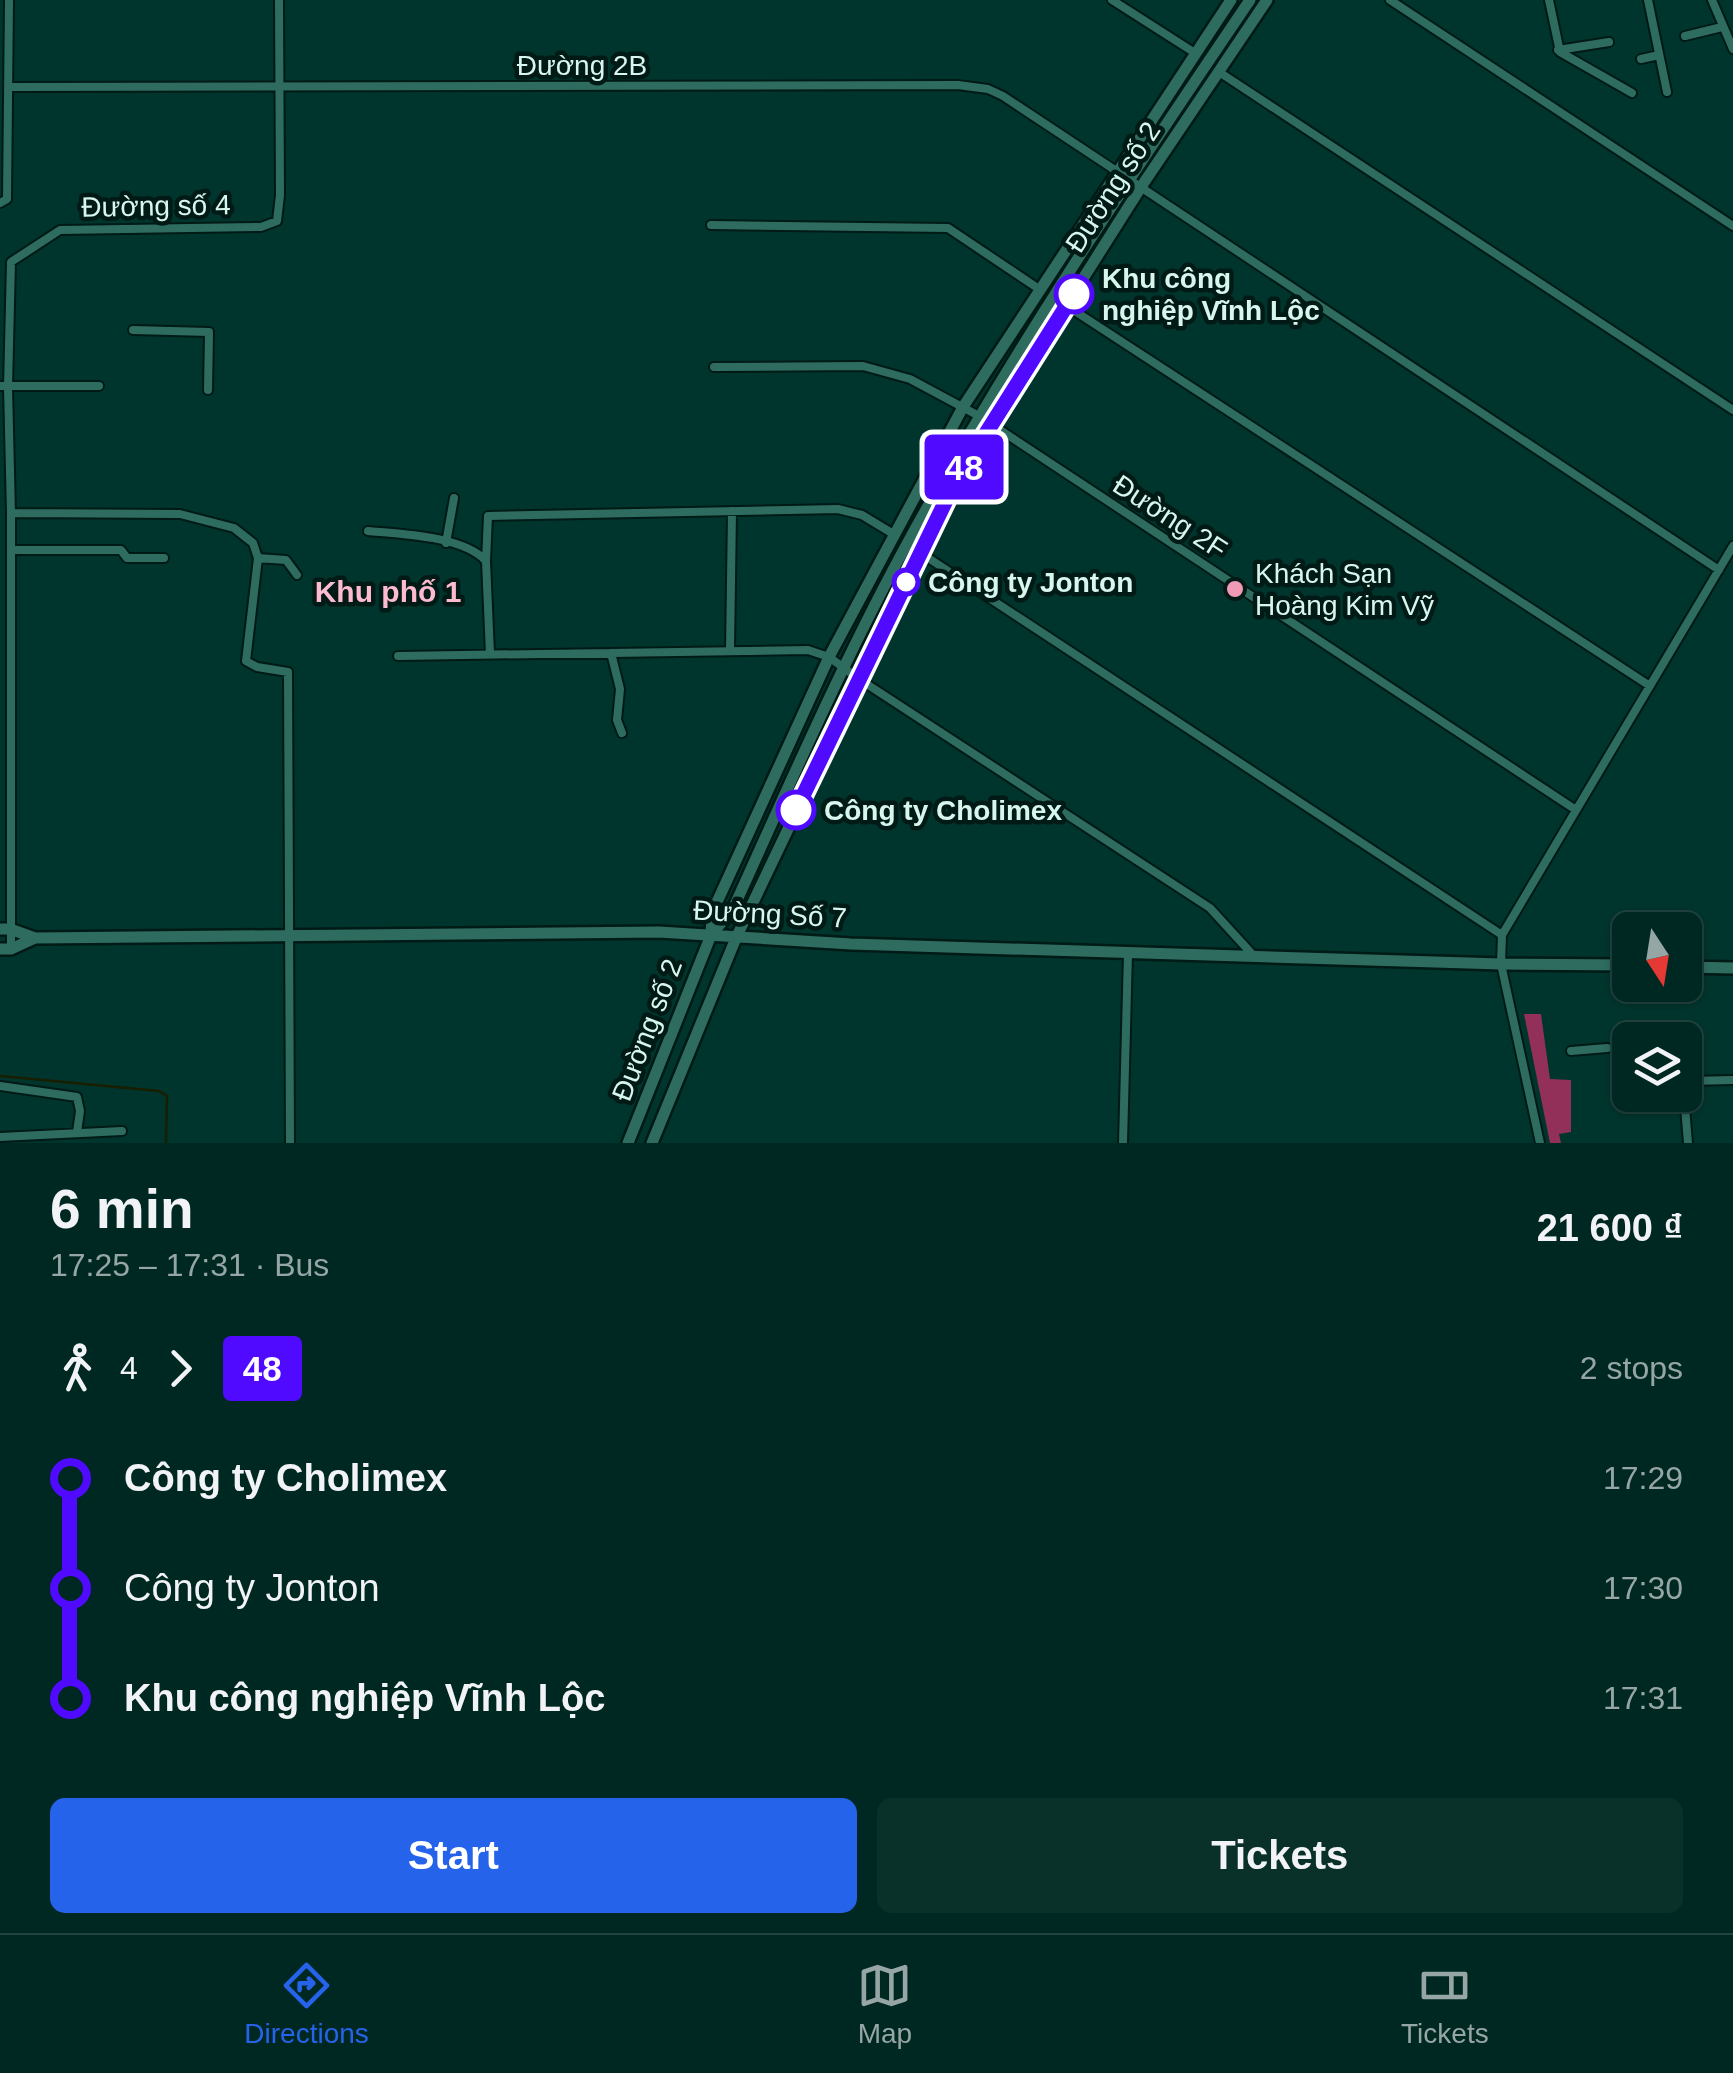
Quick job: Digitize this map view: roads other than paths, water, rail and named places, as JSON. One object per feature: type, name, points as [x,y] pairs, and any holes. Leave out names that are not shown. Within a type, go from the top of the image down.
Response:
[{"type":"main road","name":"Đường số 2","points":[[711,935],[712,913],[829,657],[963,406],[1231,0]]},
{"type":"main road","name":"Đường số 2","points":[[628,1143],[711,935],[732,910],[907,544],[979,416],[1129,178],[1250,0]]},
{"type":"main road","name":"Đường số 2","points":[[652,1143],[736,938],[954,484],[1141,187],[1267,0]]},
{"type":"main road","points":[[732,910],[736,938]]},
{"type":"main road","name":"Đường Số 7","points":[[5,929],[35,938],[563,932],[711,935],[1612,965]]},
{"type":"main road","name":"Đường Số 7","points":[[5,949],[35,938]]},
{"type":"main road","points":[[1702,967],[1733,968]]},
{"type":"street","points":[[0,203],[7,199],[9,159],[5,129],[9,0]]},
{"type":"street","points":[[279,0],[279,87]]},
{"type":"street","points":[[1112,0],[1195,54]]},
{"type":"street","points":[[1390,0],[1733,226]]},
{"type":"street","points":[[1549,0],[1558,50],[1632,93]]},
{"type":"street","points":[[1648,0],[1668,92]]},
{"type":"street","points":[[1712,0],[1733,50]]},
{"type":"street","points":[[1685,36],[1722,27]]},
{"type":"street","points":[[1558,50],[1609,42]]},
{"type":"street","points":[[1641,59],[1660,55]]},
{"type":"street","points":[[1218,72],[1733,410]]},
{"type":"street","name":"Đường 2B","points":[[9,86],[973,86],[1004,96],[1117,169],[1719,570]]},
{"type":"street","name":"Đường số 4","points":[[5,949],[11,514],[4,386],[11,262],[60,230],[260,227],[277,221],[279,87]]},
{"type":"street","points":[[711,225],[948,228],[1039,289]]},
{"type":"street","points":[[1067,306],[1650,686]]},
{"type":"street","points":[[134,330],[209,332],[208,390]]},
{"type":"street","name":"Đường 2F","points":[[714,367],[863,366],[910,379],[963,406],[1576,810]]},
{"type":"street","points":[[4,386],[99,386]]},
{"type":"street","points":[[446,544],[454,498]]},
{"type":"street","points":[[490,654],[488,516],[838,509],[862,515],[894,535]]},
{"type":"street","points":[[730,651],[732,510]]},
{"type":"street","points":[[11,514],[180,514],[234,528],[253,543],[258,558],[246,661],[256,667],[288,672],[290,1143]]},
{"type":"street","points":[[368,531],[435,538],[478,552],[486,560]]},
{"type":"street","points":[[907,544],[1502,935]]},
{"type":"street","points":[[1540,1143],[1501,964],[1502,935],[1733,546]]},
{"type":"street","points":[[11,550],[121,550],[127,558],[164,558]]},
{"type":"street","points":[[258,558],[286,560],[297,575]]},
{"type":"street","points":[[398,656],[808,650],[829,657],[1210,908],[1252,954]]},
{"type":"street","points":[[611,653],[620,690],[617,720],[622,733]]},
{"type":"street","points":[[1123,1143],[1128,951]]},
{"type":"street","points":[[1571,1051],[1607,1048]]},
{"type":"street","points":[[1702,1081],[1733,1080]]},
{"type":"street","points":[[0,1086],[77,1098],[80,1111],[71,1136]]},
{"type":"street","points":[[1685,1112],[1688,1143]]},
{"type":"street","points":[[0,1137],[24,1139],[122,1130]]},
{"type":"waterway","points":[[0,1076],[159,1091],[167,1096],[166,1143]]},
{"type":"place","name":"Khu công nghiệp Vĩnh Lộc","points":[[1074,294]]},
{"type":"place","name":"Công ty Jonton","points":[[906,582]]},
{"type":"place","name":"Khách Sạn Hoàng Kim Vỹ","points":[[1235,589]]},
{"type":"place","name":"Công ty Cholimex","points":[[796,810]]},
{"type":"district","name":"Khu phố 1","points":[[388,591]]}]
